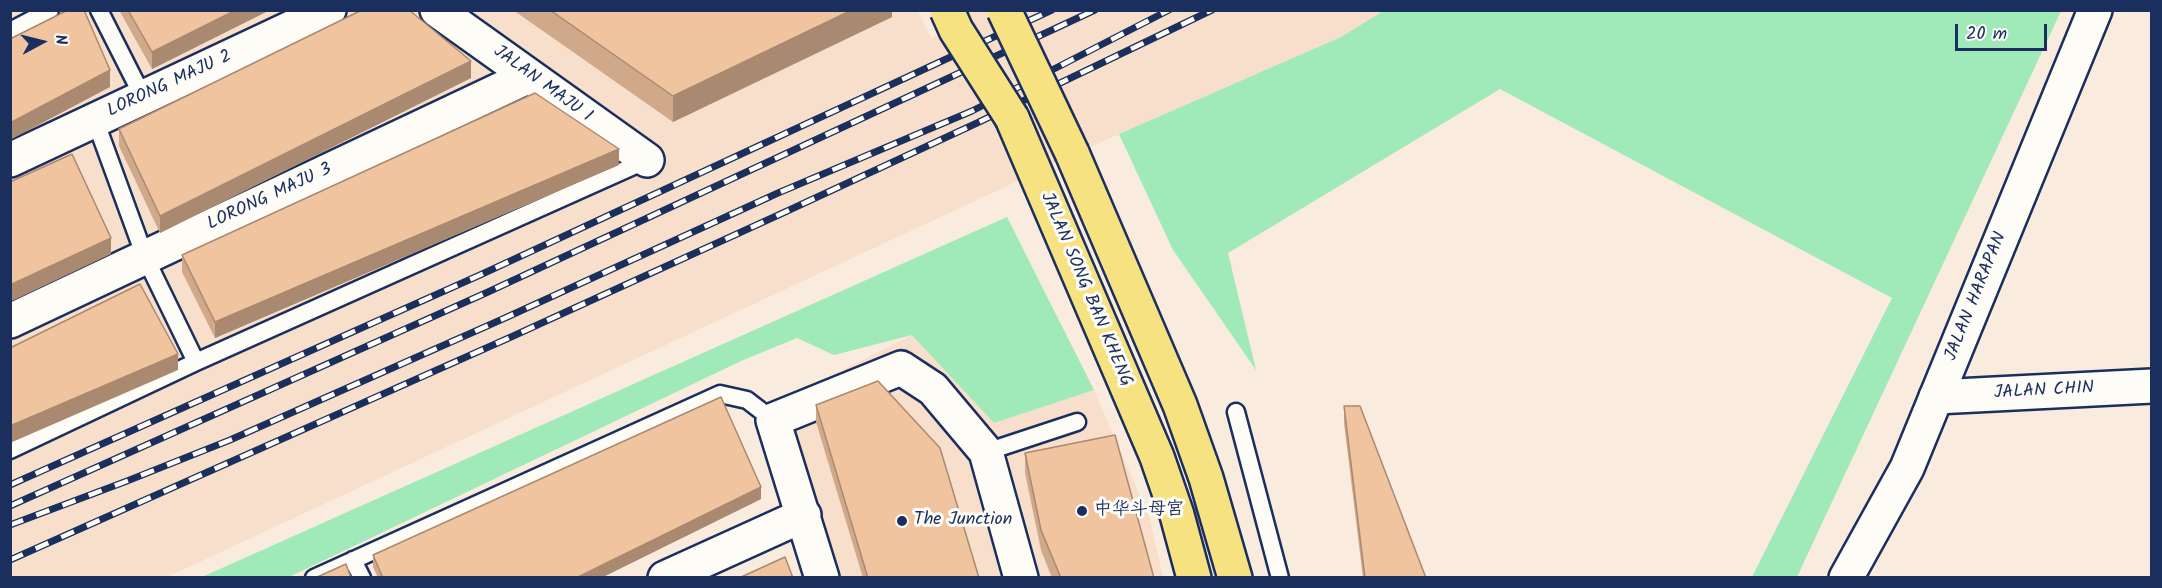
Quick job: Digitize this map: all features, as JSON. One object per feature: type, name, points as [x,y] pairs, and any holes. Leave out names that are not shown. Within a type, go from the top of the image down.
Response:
[{"type":"main road","points":[[947,10],[956,30],[1012,118]]},
{"type":"main road","name":"JALAN SONG BAN KHENG","points":[[966,10],[1157,457],[1194,575]]},
{"type":"main road","points":[[1004,10],[1089,189],[1180,405],[1206,478],[1234,571]]},
{"type":"street","name":"LORONG MAJU 2","points":[[10,160],[329,10]]},
{"type":"street","name":"JALAN MAJU 1","points":[[437,10],[647,160]]},
{"type":"street","name":"JALAN HARAPAN","points":[[1846,578],[1907,468],[2095,10]]},
{"type":"street","name":"LORONG MAJU 3","points":[[10,321],[529,76]]},
{"type":"street","points":[[822,578],[773,420],[901,368],[933,389],[986,452],[1021,578]]},
{"type":"street","name":"JALAN CHIN","points":[[1936,397],[2151,386]]},
{"type":"street","points":[[665,578],[804,515]]},
{"type":"lane","points":[[10,31],[50,10]]},
{"type":"lane","points":[[99,10],[143,97]]},
{"type":"lane","points":[[95,120],[145,257],[196,362]]},
{"type":"lane","points":[[10,450],[196,362],[647,160]]},
{"type":"lane","points":[[314,578],[720,394],[747,400],[773,420]]},
{"type":"lane","points":[[1236,412],[1280,578]]},
{"type":"lane","points":[[986,452],[1077,423]]},
{"type":"lane","points":[[353,560],[362,578]]},
{"type":"shaded area","points":[[917,10],[932,39],[969,11],[1385,11],[1341,37],[1108,139],[165,578],[11,577],[10,11]]},
{"type":"shaded area","points":[[912,335],[994,423],[1094,390],[1150,519],[1163,577],[824,577],[777,403]]},
{"type":"green space","points":[[1385,10],[2061,11],[1797,577],[1752,577],[1892,298],[1500,89],[1228,253],[1256,370],[1173,250],[1119,134],[1341,37]]},
{"type":"green space","points":[[1007,217],[1094,390],[994,423],[912,335],[834,355],[797,338],[741,361],[289,577],[202,577]]},
{"type":"building","points":[[68,10],[84,10],[110,70],[10,123],[10,39]]},
{"type":"building","points":[[128,10],[236,10],[152,52]]},
{"type":"building","points":[[362,10],[409,10],[471,61],[160,216],[119,129]]},
{"type":"building","points":[[550,10],[852,10],[673,96]]},
{"type":"building","points":[[535,93],[619,149],[215,322],[182,255]]},
{"type":"building","points":[[72,154],[111,238],[10,285],[10,182]]},
{"type":"building","points":[[140,284],[178,354],[10,426],[10,348]]},
{"type":"building","name":"The Junction","points":[[878,381],[940,448],[979,578],[868,578],[816,405]]},
{"type":"building","points":[[721,397],[761,487],[576,578],[383,578],[373,555]]},
{"type":"building","points":[[1344,406],[1360,406],[1426,578],[1365,578]]},
{"type":"building","name":"中华斗母宫","points":[[1115,435],[1154,578],[1061,578],[1041,530],[1025,453]]},
{"type":"building","points":[[785,557],[793,578],[739,578]]},
{"type":"building","points":[[346,564],[351,578],[315,578]]},
{"type":"railway","points":[[10,485],[480,275],[1052,10]]},
{"type":"railway","points":[[10,506],[488,292],[1095,10]]},
{"type":"railway","points":[[10,525],[230,440],[778,193],[972,111],[1169,10]]},
{"type":"railway","points":[[10,560],[785,212],[1212,10]]},
{"type":"place","name":"中华斗母宫","points":[[1082,511]]},
{"type":"place","name":"The Junction","points":[[902,521]]}]
